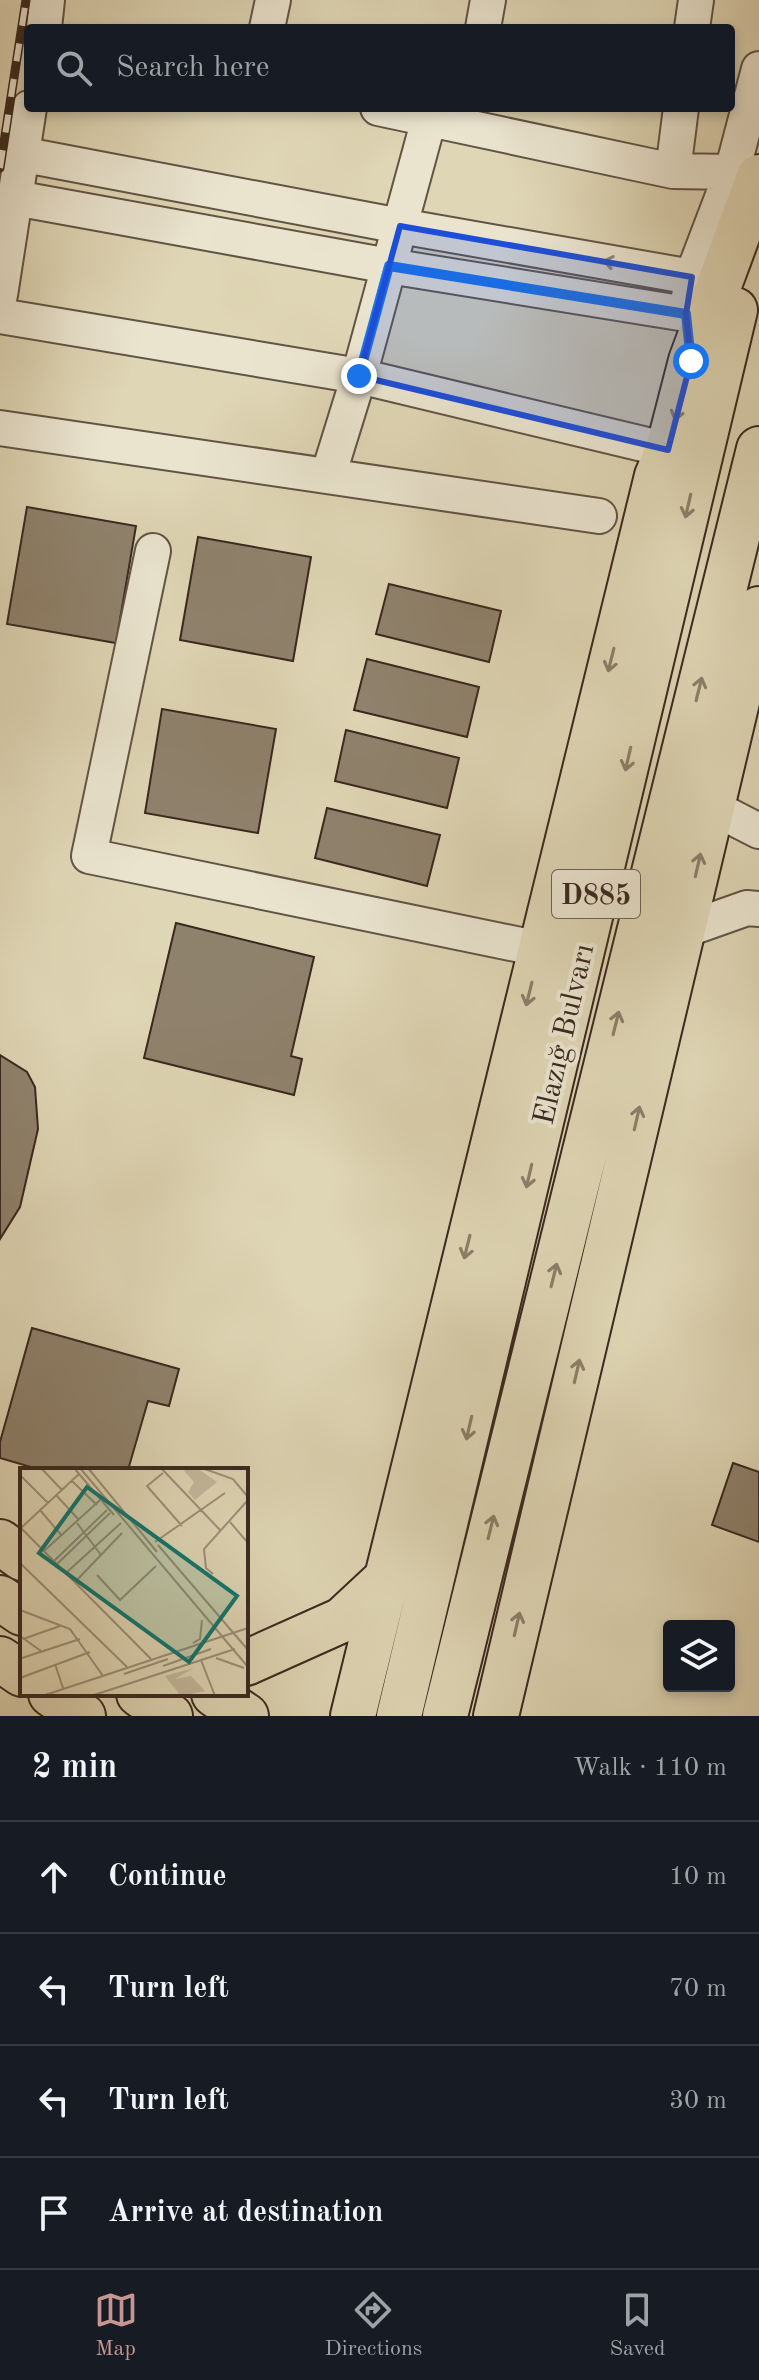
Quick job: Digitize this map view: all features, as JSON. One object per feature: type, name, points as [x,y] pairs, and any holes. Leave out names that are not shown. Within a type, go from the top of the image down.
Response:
[{"type":"highway","points":[[353,1716],[657,476],[668,450],[745,174]]},
{"type":"highway","name":"Elazığ Bulvarı","points":[[399,1716],[759,213]]},
{"type":"highway","name":"Elazığ Bulvarı","points":[[445,1716],[759,449]]},
{"type":"highway","points":[[499,1711],[759,609]]},
{"type":"highway","points":[[0,1542],[20,1557]]},
{"type":"highway","points":[[248,1662],[342,1620],[386,1579]]},
{"type":"highway","points":[[0,1598],[20,1612]]},
{"type":"highway","points":[[0,1659],[20,1673]]},
{"type":"highway","points":[[54,1696],[83,1716]]},
{"type":"highway","points":[[142,1696],[170,1716]]},
{"type":"highway","points":[[217,1696],[246,1716]]},
{"type":"street","points":[[44,24],[47,0]]},
{"type":"street","points":[[268,24],[273,0]]},
{"type":"street","points":[[484,24],[488,0]]},
{"type":"street","points":[[693,24],[696,0]]},
{"type":"street","points":[[691,361],[686,314],[692,277],[745,174],[759,69]]},
{"type":"street","points":[[0,295],[28,112]]},
{"type":"street","points":[[397,112],[429,119],[465,117],[673,171],[745,174]]},
{"type":"street","points":[[673,171],[680,112]]},
{"type":"street","points":[[328,476],[359,376],[429,119]]},
{"type":"street","points":[[20,154],[400,226],[692,277]]},
{"type":"street","points":[[15,198],[389,266],[686,314]]},
{"type":"street","points":[[0,316],[359,376],[668,450]]},
{"type":"street","points":[[0,428],[599,516]]},
{"type":"street","points":[[153,551],[89,856],[540,949]]},
{"type":"street","points":[[712,807],[759,831]]},
{"type":"street","points":[[682,931],[747,908],[759,909]]},
{"type":"highlighted area","points":[[400,226],[692,277],[686,314],[691,361],[668,450],[359,376]]},
{"type":"building","points":[[27,507],[136,526],[116,643],[7,624]]},
{"type":"building","points":[[198,537],[311,557],[293,661],[180,640]]},
{"type":"building","points":[[389,584],[501,611],[489,662],[376,634]]},
{"type":"building","points":[[367,659],[479,687],[467,737],[354,710]]},
{"type":"building","points":[[162,709],[276,729],[258,833],[145,813]]},
{"type":"building","points":[[346,730],[459,758],[447,808],[335,781]]},
{"type":"building","points":[[327,808],[440,835],[427,886],[315,858]]},
{"type":"building","points":[[176,923],[314,957],[291,1056],[302,1059],[294,1095],[144,1058]]},
{"type":"building","points":[[0,1055],[27,1072],[35,1087],[38,1129],[20,1207],[0,1239]]},
{"type":"building","points":[[32,1328],[179,1369],[169,1406],[148,1401],[129,1468],[34,1468],[0,1458],[0,1442]]},
{"type":"building","points":[[733,1463],[759,1472],[759,1542],[712,1525]]},
{"type":"railway","points":[[0,168],[26,0]]},
{"type":"route","points":[[359,376],[389,266],[686,314],[691,361]]}]
